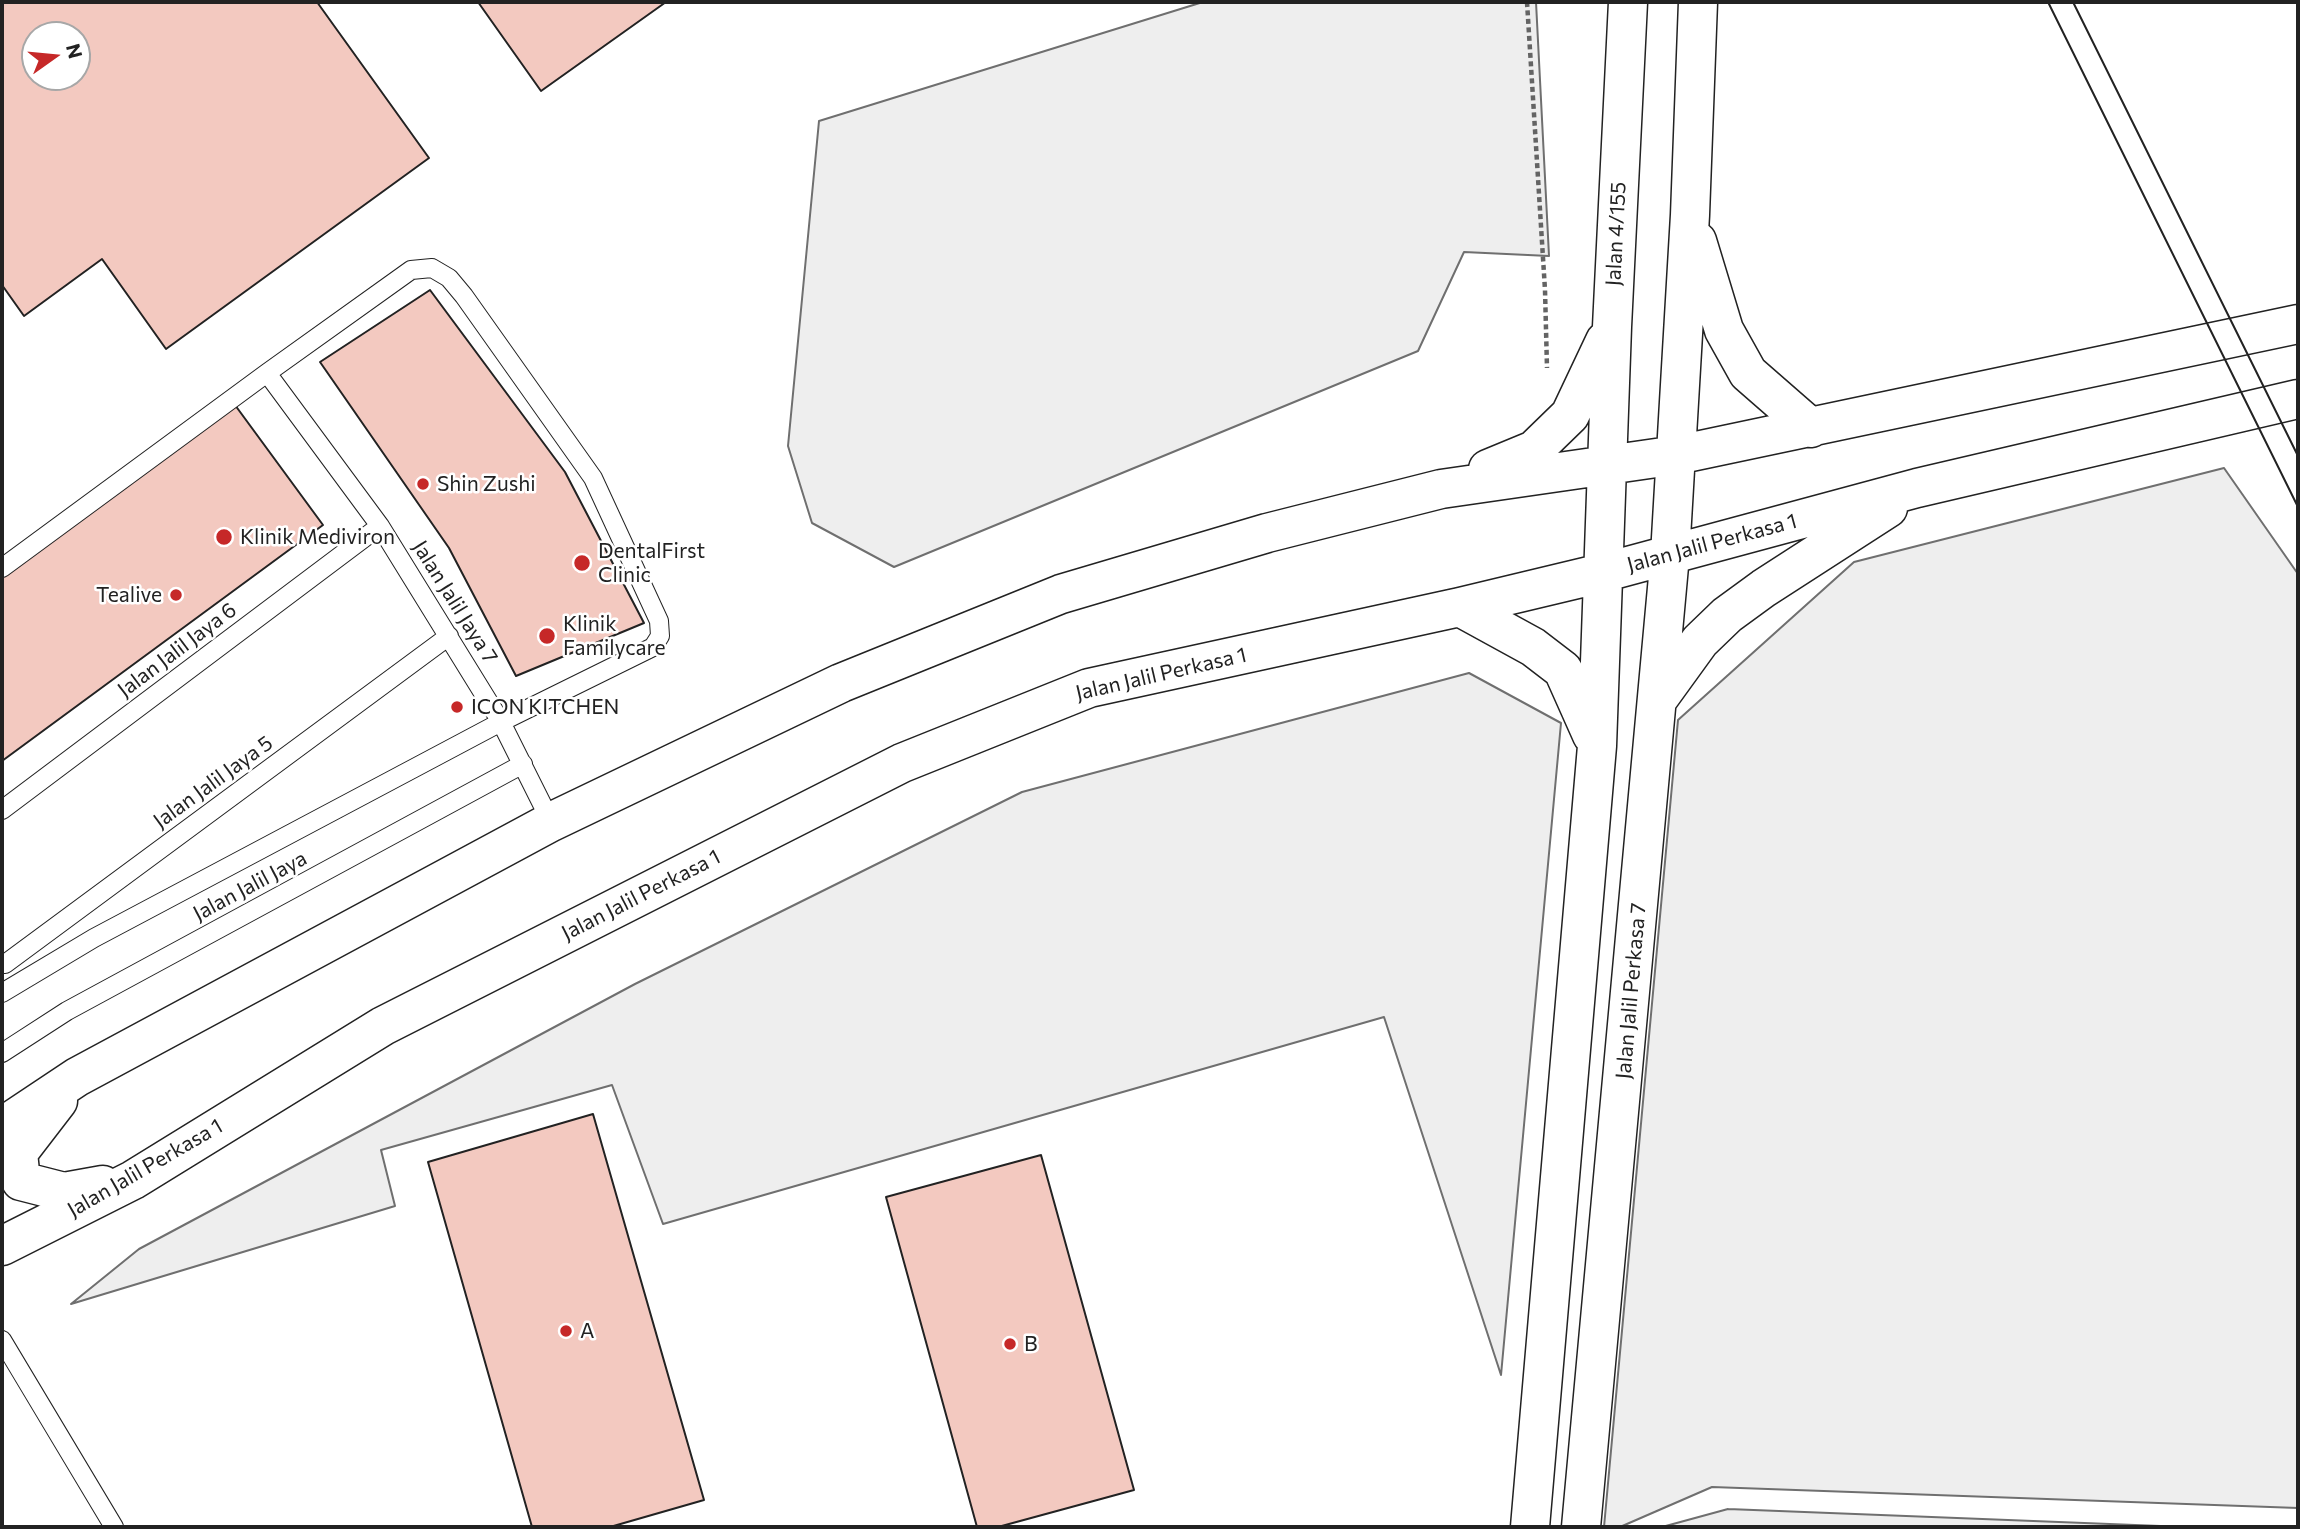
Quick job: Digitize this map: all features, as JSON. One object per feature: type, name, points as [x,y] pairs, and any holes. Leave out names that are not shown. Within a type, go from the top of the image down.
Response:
[{"type":"main road","name":"Jalan 4/155","points":[[1607,466],[1628,2]]},
{"type":"main road","points":[[1677,455],[1698,2]]},
{"type":"main road","points":[[1690,215],[1724,330],[1748,373],[1811,428]]},
{"type":"main road","points":[[2,1127],[77,1077],[551,822],[841,683],[1061,594],[1267,533],[1441,489],[1677,455],[2298,324]]},
{"type":"main road","points":[[1441,489],[1534,450],[1570,415],[1612,327]]},
{"type":"main road","name":"Jalan Jalil Perkasa 1","points":[[2,1246],[133,1180],[383,1026],[902,763],[1089,688],[1461,607],[1602,573],[1917,488],[2298,399]]},
{"type":"main road","name":"Jalan Jalil Perkasa 7","points":[[1581,1527],[1658,699],[1677,455]]},
{"type":"main road","points":[[1530,1527],[1597,746],[1607,466]]},
{"type":"main road","points":[[1658,699],[1700,641],[1727,615],[1764,587],[1917,488]]},
{"type":"main road","points":[[1461,607],[1533,647],[1563,670],[1597,746]]},
{"type":"main road","points":[[77,1077],[18,1153],[21,1181],[64,1192],[133,1180]]},
{"type":"lane","points":[[2,568],[411,270],[432,268],[449,278],[464,296],[593,478],[659,621],[660,636],[653,647],[501,722],[94,938],[2,993]]},
{"type":"lane","name":"Jalan Jalil Jaya 7","points":[[267,373],[380,526],[501,722],[551,822]]},
{"type":"lane","name":"Jalan Jalil Jaya 6","points":[[2,810],[380,526]]},
{"type":"lane","name":"Jalan Jalil Jaya 5","points":[[3,962],[449,636]]},
{"type":"lane","name":"Jalan Jalil Jaya","points":[[2,1053],[67,1012],[523,764]]},
{"type":"lane","points":[[3,962],[17,982]]},
{"type":"lane","points":[[2,1340],[114,1527]]},
{"type":"path","points":[[1527,2],[1545,290],[1548,362],[1546,374]]},
{"type":"shaded area","points":[[1203,2],[1536,2],[1549,256],[1464,252],[1418,351],[894,567],[812,523],[788,446],[819,121]]},
{"type":"shaded area","points":[[2224,468],[2298,574],[2298,1508],[1712,1487],[1620,1527],[1604,1527],[1678,720],[1854,562]]},
{"type":"shaded area","points":[[1469,673],[1561,723],[1501,1375],[1384,1017],[663,1224],[612,1085],[381,1150],[395,1206],[71,1304],[139,1249],[635,984],[1022,792]]},
{"type":"shaded area","points":[[1728,1509],[2186,1527],[1662,1527]]},
{"type":"building","points":[[2,2],[317,2],[429,158],[166,349],[102,259],[24,316],[2,285]]},
{"type":"building","points":[[478,2],[666,2],[541,91]]},
{"type":"building","points":[[430,290],[565,472],[644,623],[516,676],[449,548],[320,362]]},
{"type":"building","points":[[235,405],[323,525],[2,761],[2,577]]},
{"type":"building","name":"A","points":[[593,1114],[704,1500],[610,1527],[532,1527],[428,1162]]},
{"type":"building","name":"B","points":[[1041,1155],[1134,1490],[998,1527],[977,1527],[886,1197]]},
{"type":"tram line","points":[[2048,2],[2298,507]]},
{"type":"tram line","points":[[2073,2],[2298,456]]},
{"type":"place","name":"Shin Zushi","points":[[423,484]]},
{"type":"place","name":"Klinik Mediviron","points":[[224,537]]},
{"type":"place","name":"DentalFirst Clinic","points":[[582,563]]},
{"type":"place","name":"Tealive","points":[[176,595]]},
{"type":"place","name":"Klinik Familycare","points":[[547,636]]},
{"type":"place","name":"ICON KITCHEN","points":[[457,707]]},
{"type":"place","name":"A","points":[[566,1331]]},
{"type":"place","name":"B","points":[[1010,1344]]}]
